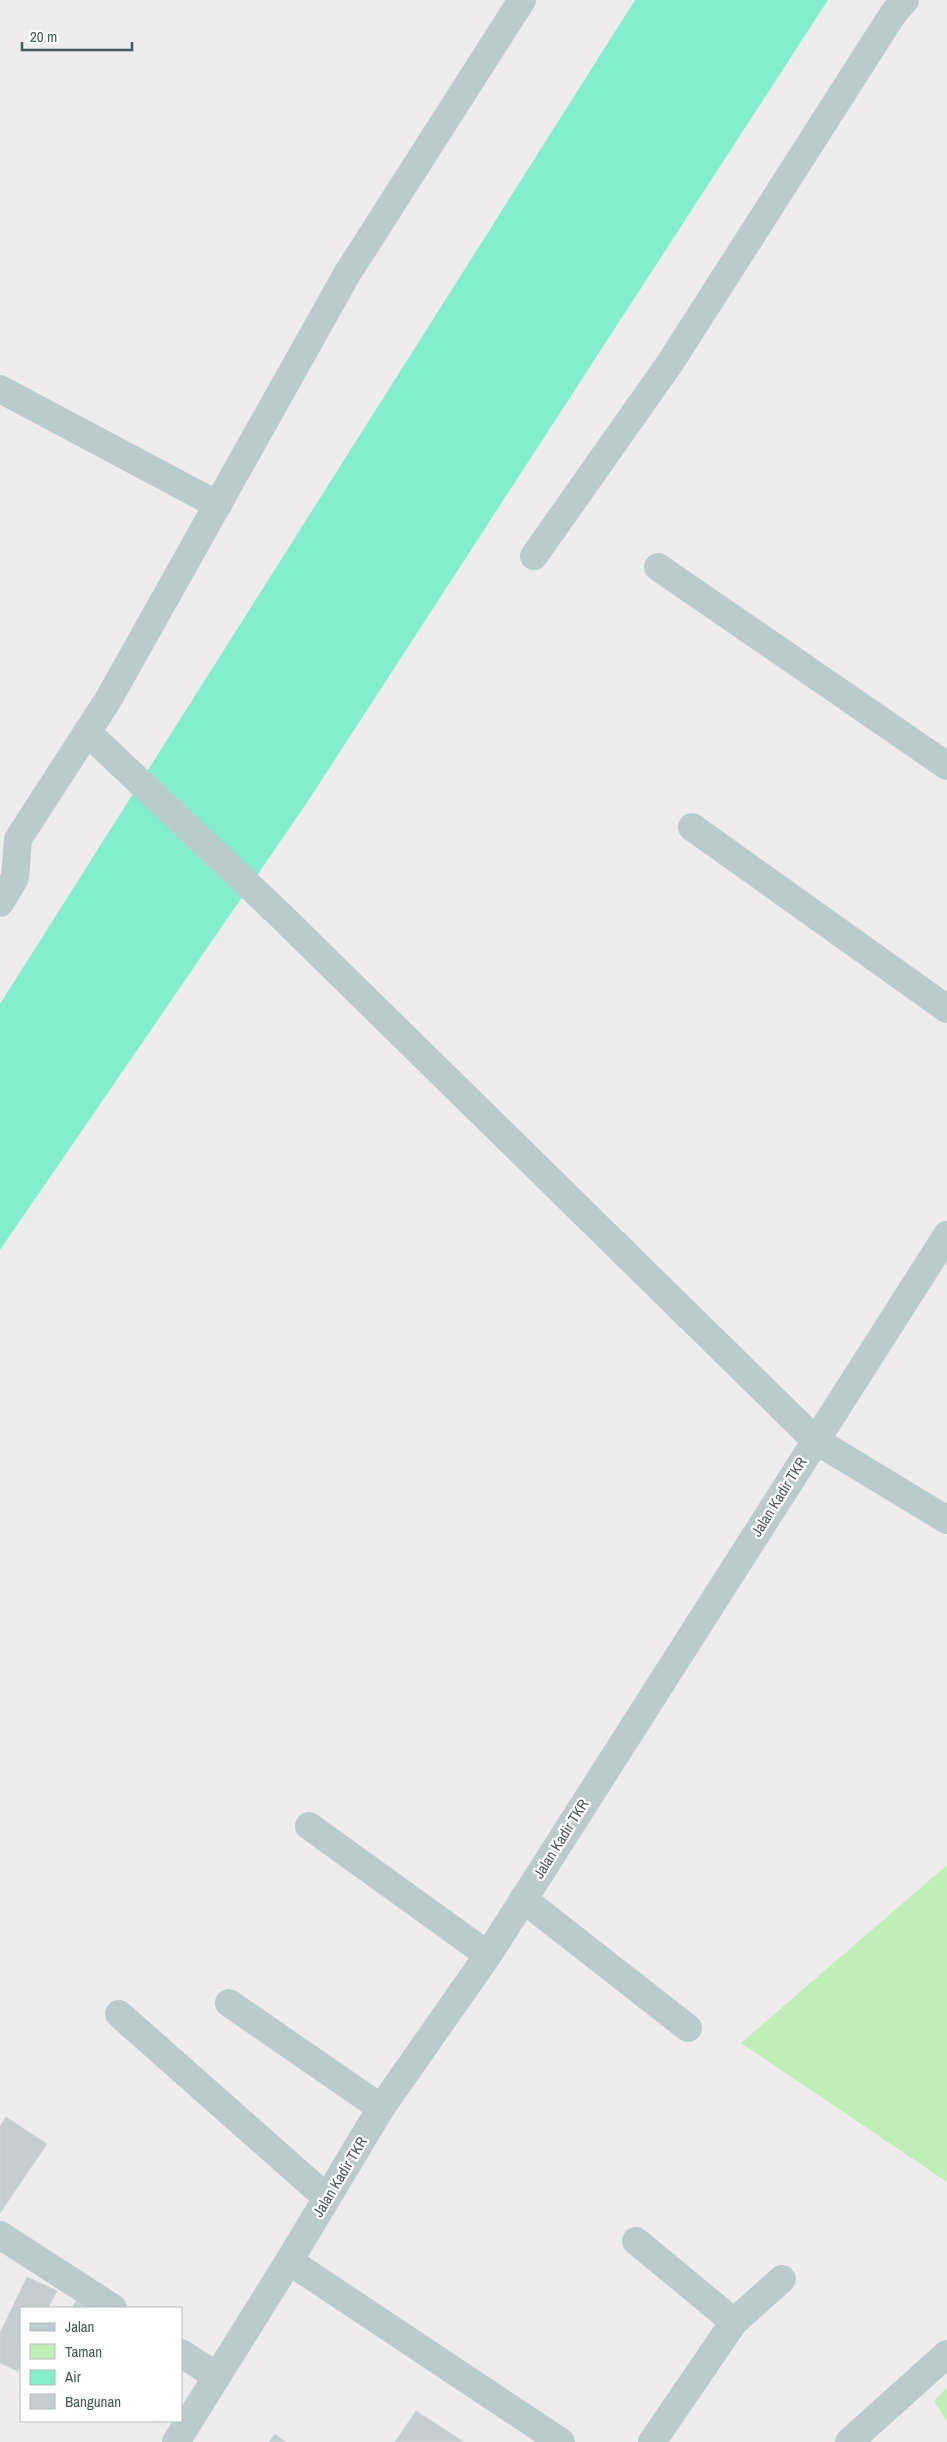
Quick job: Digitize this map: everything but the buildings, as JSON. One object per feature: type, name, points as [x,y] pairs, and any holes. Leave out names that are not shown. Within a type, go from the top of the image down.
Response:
[{"type":"street","points":[[0,903],[14,878],[9,834],[87,732],[108,700],[347,274],[522,0]]},
{"type":"street","points":[[534,556],[670,363],[893,14],[905,0]]},
{"type":"street","points":[[0,389],[218,505]]},
{"type":"street","points":[[658,567],[947,766]]},
{"type":"street","points":[[87,732],[277,912],[815,1440],[947,1520]]},
{"type":"street","points":[[692,827],[947,1009]]},
{"type":"street","name":"Jalan Kadir TKR","points":[[176,2442],[289,2261],[381,2108],[488,1956],[947,1235]]},
{"type":"street","points":[[309,1826],[488,1956]]},
{"type":"street","points":[[523,1899],[688,2028]]},
{"type":"street","points":[[229,2003],[381,2108]]},
{"type":"street","points":[[119,2014],[327,2198]]},
{"type":"street","points":[[0,2235],[111,2307]]},
{"type":"street","points":[[636,2241],[734,2322]]},
{"type":"street","points":[[289,2261],[561,2442]]},
{"type":"street","points":[[652,2442],[734,2322],[782,2279]]},
{"type":"street","points":[[182,2354],[216,2376]]},
{"type":"street","points":[[849,2442],[947,2354]]},
{"type":"green space","points":[[947,1865],[947,2182],[741,2043]]},
{"type":"green space","points":[[947,2387],[947,2422],[934,2401]]},
{"type":"water","points":[[635,0],[828,0],[308,801],[0,1250],[0,1004]]}]
